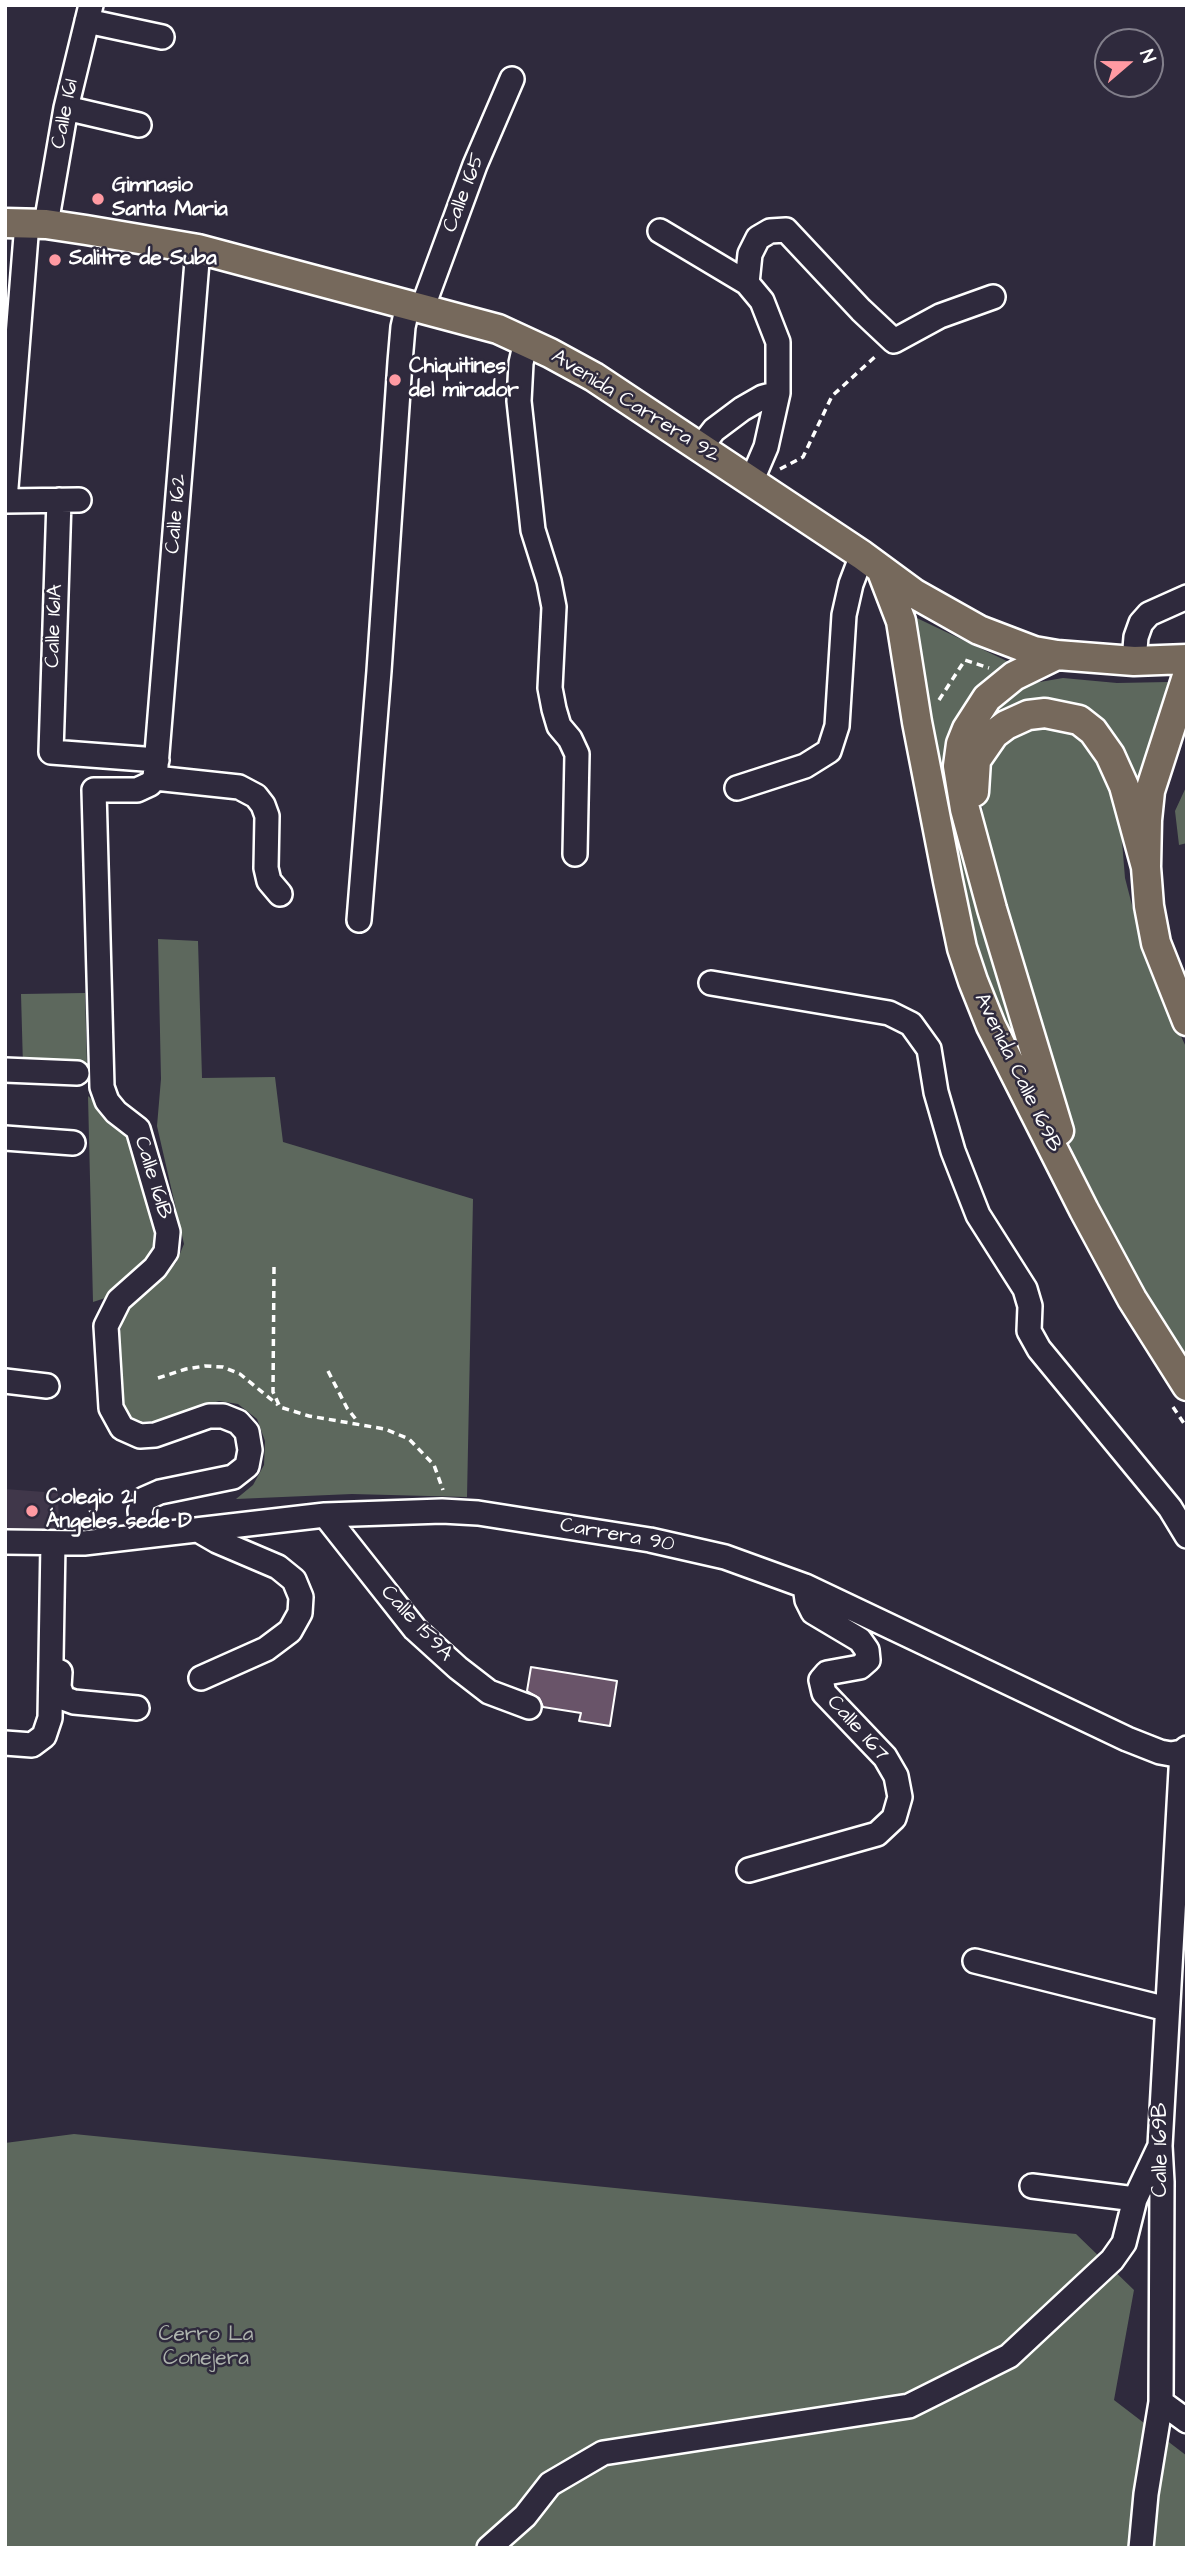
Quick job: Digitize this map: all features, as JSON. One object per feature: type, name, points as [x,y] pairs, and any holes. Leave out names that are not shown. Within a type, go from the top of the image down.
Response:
[{"type":"main road","name":"Avenida Carrera 92","points":[[26,223],[198,249],[498,329],[594,377],[872,562],[915,594],[979,630],[1015,645],[1057,655],[1134,660],[1187,659]]},
{"type":"main road","name":"Avenida Calle 169B","points":[[872,562],[896,602],[904,631],[920,736],[962,948],[990,1026],[1132,1300],[1187,1386]]},
{"type":"main road","points":[[1057,655],[1014,676],[986,698],[961,744],[958,766],[965,809],[992,909],[1084,1210]]},
{"type":"main road","points":[[1187,676],[1150,791],[1146,867],[1149,906],[1156,943],[1187,1021]]},
{"type":"main road","points":[[992,909],[974,798],[976,760],[994,734],[1028,715],[1064,715],[1079,720],[1093,731],[1110,755],[1124,786],[1146,867]]},
{"type":"street","points":[[89,13],[162,37]]},
{"type":"street","name":"Calle 161","points":[[5,501],[26,223],[66,108],[89,13]]},
{"type":"street","name":"Calle 165","points":[[359,920],[403,327],[415,307],[512,79]]},
{"type":"street","points":[[66,108],[139,125]]},
{"type":"street","points":[[747,284],[750,254],[758,238],[770,231],[786,230],[894,341],[940,316],[993,297]]},
{"type":"street","points":[[660,231],[747,284],[762,302],[778,342],[778,393],[758,486]]},
{"type":"street","name":"Calle 162","points":[[156,769],[198,249]]},
{"type":"street","points":[[526,341],[521,363],[521,414],[533,530],[554,607],[550,688],[559,726],[570,739],[577,754],[575,854]]},
{"type":"street","points":[[700,447],[714,430],[742,409],[763,397],[778,393]]},
{"type":"street","name":"Calle 161A","points":[[5,501],[69,500],[51,752],[156,769]]},
{"type":"street","points":[[737,788],[805,766],[829,751],[837,726],[844,615],[850,584],[872,562]]},
{"type":"street","points":[[1134,660],[1136,636],[1141,623],[1149,614],[1187,597]]},
{"type":"street","points":[[156,769],[239,787],[256,796],[267,816],[269,881],[280,894]]},
{"type":"street","name":"Calle 161B","points":[[143,1536],[140,1511],[144,1499],[151,1494],[233,1477],[247,1466],[250,1450],[247,1432],[238,1422],[223,1416],[209,1416],[155,1435],[140,1436],[122,1428],[111,1408],[106,1326],[119,1300],[155,1268],[166,1252],[168,1232],[138,1129],[116,1112],[107,1101],[102,1087],[94,790],[137,790],[150,784],[156,769]]},
{"type":"street","points":[[711,983],[889,1013],[911,1024],[929,1049],[936,1092],[953,1151],[978,1215],[1025,1289],[1030,1306],[1029,1331],[1039,1349],[1170,1508],[1187,1536]]},
{"type":"street","points":[[5,1070],[77,1073]]},
{"type":"street","points":[[5,1138],[73,1143]]},
{"type":"street","points":[[5,1381],[47,1386]]},
{"type":"street","name":"Carrera 90","points":[[5,1542],[84,1543],[325,1515],[451,1512],[478,1513],[650,1539],[725,1557],[805,1586],[1127,1739],[1160,1752],[1184,1750]]},
{"type":"street","name":"Calle 159A","points":[[325,1515],[415,1629],[489,1692],[529,1707]]},
{"type":"street","points":[[198,1530],[278,1567],[294,1580],[301,1597],[300,1613],[290,1631],[266,1649],[201,1678]]},
{"type":"street","points":[[58,1543],[59,1687],[63,1698],[74,1702],[137,1708]]},
{"type":"street","points":[[5,1743],[32,1745],[44,1736],[50,1718],[58,1543]]},
{"type":"street","name":"Calle 167","points":[[749,1870],[877,1834],[894,1818],[900,1797],[896,1776],[885,1757],[824,1693],[821,1680],[827,1673],[860,1667],[868,1660],[867,1650],[860,1640],[813,1612],[807,1600],[805,1586]]},
{"type":"street","name":"Calle 169B","points":[[1141,2548],[1146,2494],[1161,2402],[1160,2146],[1184,1750]]},
{"type":"street","points":[[975,1961],[1167,2009]]},
{"type":"street","points":[[489,2548],[525,2516],[550,2484],[603,2453],[909,2406],[1009,2356],[1112,2260],[1124,2244],[1135,2199],[1160,2146]]},
{"type":"street","points":[[1032,2186],[1135,2199]]},
{"type":"street","points":[[1161,2402],[1187,2421]]},
{"type":"path","points":[[758,486],[803,457],[832,396],[894,341]]},
{"type":"path","points":[[933,710],[965,660],[1014,676]]},
{"type":"path","points":[[274,1267],[272,1392],[280,1406]]},
{"type":"path","points":[[158,1378],[186,1368],[223,1367],[240,1374],[280,1406],[309,1416],[385,1429],[409,1439],[434,1465],[451,1512]]},
{"type":"path","points":[[328,1371],[347,1408],[359,1424]]},
{"type":"shaded area","name":"Colegio 21 Ángeles sede D","points":[[5,1489],[58,1493],[59,1531],[5,1529]]},
{"type":"green space","points":[[900,610],[1011,663],[983,680],[963,712],[957,823],[979,922],[1032,1084],[996,1007],[971,936]]},
{"type":"green space","points":[[1063,678],[1117,683],[1168,682],[1152,735],[1139,798],[1124,754],[1099,717],[1068,702],[1020,702],[991,717],[970,739],[1003,693],[1028,684]]},
{"type":"green space","points":[[1053,721],[1075,732],[1101,753],[1120,817],[1125,878],[1148,967],[1187,1049],[1187,1377],[1103,1225],[1067,1138],[984,836],[980,772],[997,743],[1022,726]]},
{"type":"green space","points":[[1187,785],[1187,843],[1179,845],[1175,811]]},
{"type":"green space","points":[[158,939],[198,941],[202,1078],[275,1077],[283,1142],[473,1199],[467,1497],[352,1494],[236,1499],[253,1485],[264,1465],[265,1441],[257,1419],[238,1404],[219,1401],[156,1421],[137,1422],[123,1410],[120,1394],[120,1331],[126,1311],[176,1263],[184,1244],[157,1126],[161,1079]]},
{"type":"green space","points":[[85,993],[87,1065],[23,1066],[21,994]]},
{"type":"green space","points":[[88,1096],[134,1138],[162,1236],[130,1290],[93,1302]]},
{"type":"green space","name":"Cerro La Conejera","points":[[74,2134],[1076,2234],[1134,2290],[1114,2400],[1187,2456],[1187,2548],[5,2548],[5,2143]]},
{"type":"building","points":[[531,1667],[617,1681],[610,1726],[579,1721],[581,1713],[543,1707],[539,1698],[527,1691]]},
{"type":"place","name":"Gimnasio Santa Maria","points":[[98,199]]},
{"type":"place","name":"Salitre de Suba","points":[[55,260]]},
{"type":"place","name":"Chiquitines del mirador","points":[[395,380]]},
{"type":"place","name":"Colegio 21 Ángeles sede D","points":[[32,1511]]}]
